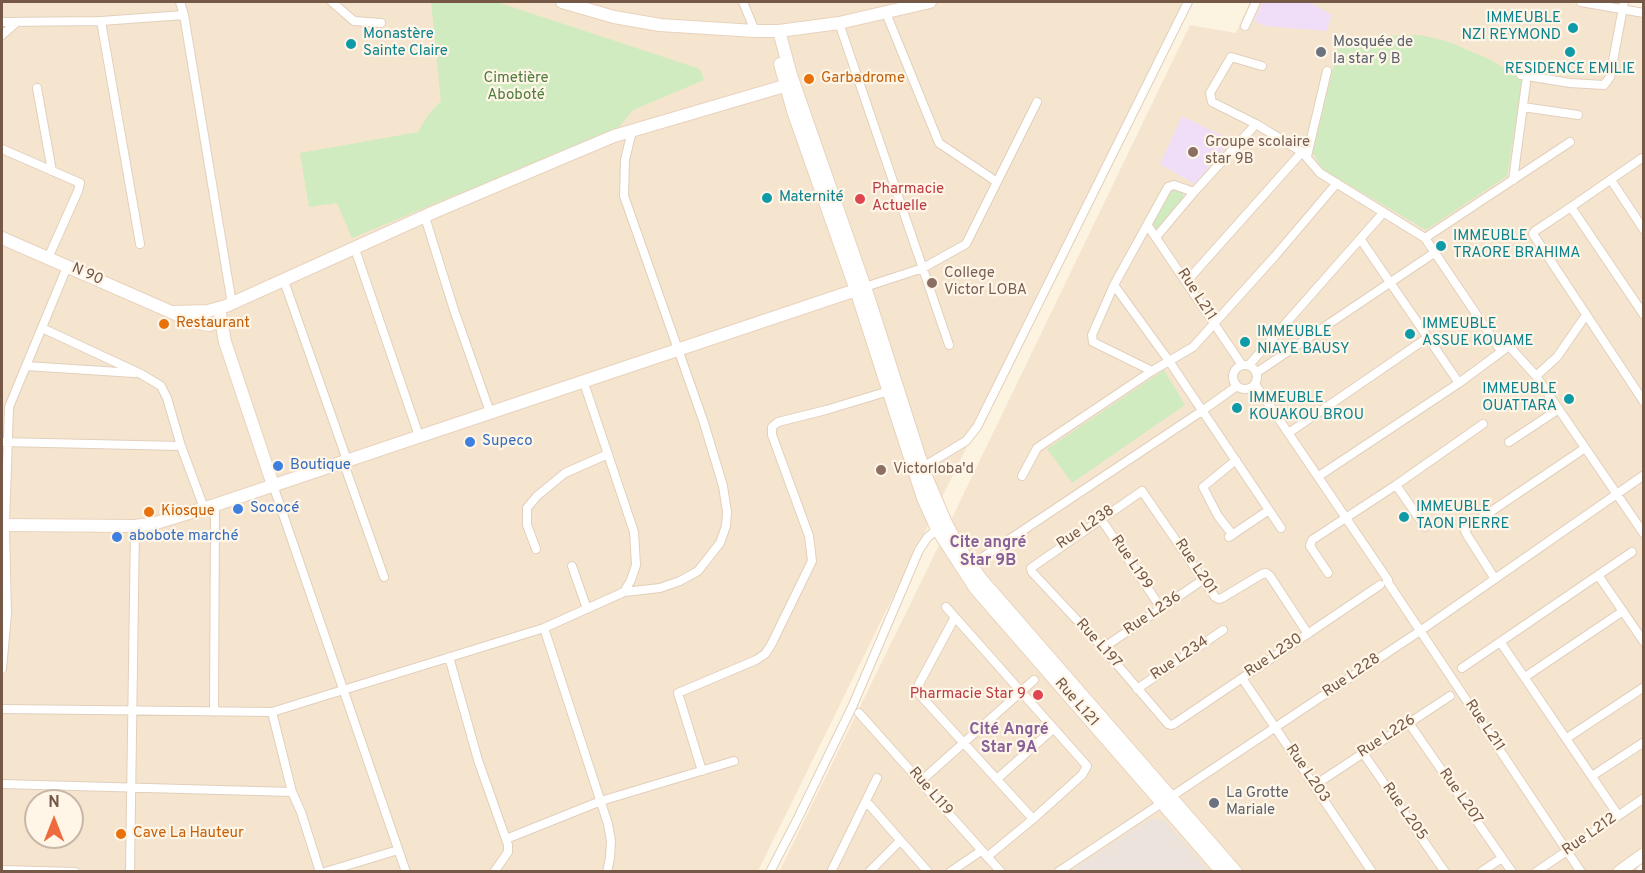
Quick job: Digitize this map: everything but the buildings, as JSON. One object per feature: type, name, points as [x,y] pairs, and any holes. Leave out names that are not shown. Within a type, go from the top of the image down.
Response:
[{"type":"main road","points":[[562,2],[614,17],[660,25],[755,31],[839,23],[930,2]]},
{"type":"main road","points":[[779,30],[777,43],[789,84],[923,467],[946,523],[971,565],[1166,800],[1236,872]]},
{"type":"main road","points":[[273,485],[225,342],[214,316],[232,304],[425,217],[614,136],[789,84]]},
{"type":"main road","name":"N 90","points":[[2,238],[194,322],[214,316]]},
{"type":"main road","points":[[3,525],[135,526],[156,523],[210,507],[861,288]]},
{"type":"main road","name":"Rue L121","points":[[861,288],[889,391],[923,498],[938,529],[975,588],[1166,800],[1222,872]]},
{"type":"main road","points":[[1618,872],[1644,854]]},
{"type":"street","points":[[180,2],[232,304]]},
{"type":"street","points":[[332,2],[354,21],[381,23]]},
{"type":"street","points":[[743,2],[755,31]]},
{"type":"street","points":[[923,467],[966,441],[977,427],[1188,2]]},
{"type":"street","points":[[1245,26],[1256,2]]},
{"type":"street","points":[[1581,2],[1623,5],[1644,12]]},
{"type":"street","points":[[1513,180],[1524,79],[1605,86],[1610,77],[1623,5]]},
{"type":"street","points":[[886,13],[939,143],[997,182]]},
{"type":"street","points":[[2,22],[101,21],[184,15]]},
{"type":"street","points":[[101,21],[140,244]]},
{"type":"street","points":[[2,35],[18,22]]},
{"type":"street","points":[[839,23],[949,345]]},
{"type":"street","points":[[1262,66],[1231,57],[1210,93],[1212,102],[1256,124],[1305,154],[1320,173],[1425,238],[1501,351]]},
{"type":"street","points":[[1187,281],[1305,154],[1327,71]]},
{"type":"street","points":[[37,88],[52,171]]},
{"type":"street","points":[[861,288],[923,267],[966,244],[1037,102]]},
{"type":"street","points":[[1522,107],[1578,115]]},
{"type":"street","points":[[1157,236],[1256,124]]},
{"type":"street","points":[[2,709],[272,712],[544,628],[624,592],[660,588],[698,571],[720,543],[726,526],[727,512],[723,486],[679,349],[624,196],[625,160],[632,131]]},
{"type":"street","points":[[1425,238],[1570,142]]},
{"type":"street","points":[[2,148],[80,183],[48,258]]},
{"type":"street","points":[[1642,158],[1534,231],[1533,234],[1644,402]]},
{"type":"street","points":[[1611,180],[1644,230]]},
{"type":"street","points":[[1022,476],[1037,448],[1152,371],[1193,347],[1215,325],[1337,183]]},
{"type":"street","points":[[1152,371],[1091,339],[1114,285],[1171,185],[1194,192]]},
{"type":"street","points":[[1571,207],[1644,315]]},
{"type":"street","points":[[1237,386],[1235,370],[1245,365],[1361,240],[1383,213]]},
{"type":"street","points":[[425,217],[454,310],[490,412]]},
{"type":"street","name":"Rue L211","points":[[1148,226],[1245,365]]},
{"type":"street","points":[[1361,240],[1459,383]]},
{"type":"street","points":[[355,249],[419,436]]},
{"type":"street","points":[[1256,373],[1434,253]]},
{"type":"street","points":[[2,669],[7,614],[3,525],[5,405],[26,366],[67,267]]},
{"type":"street","points":[[284,281],[384,577]]},
{"type":"street","points":[[1114,285],[1169,361],[1281,528]]},
{"type":"street","points":[[1536,376],[1557,357],[1586,315]]},
{"type":"street","points":[[42,328],[141,374],[161,386],[167,398],[181,446],[210,507],[214,712]]},
{"type":"street","points":[[1290,432],[1427,338]]},
{"type":"street","points":[[1319,476],[1459,383],[1509,346],[1536,376],[1644,534]]},
{"type":"street","points":[[1245,365],[1256,373]]},
{"type":"street","points":[[26,366],[141,374]]},
{"type":"street","points":[[971,565],[1237,386],[1248,388],[1255,384],[1256,373]]},
{"type":"street","points":[[583,380],[632,524],[636,565],[624,592]]},
{"type":"street","name":"Rue L211","points":[[1255,384],[1290,432],[1385,582],[1581,872]]},
{"type":"street","points":[[702,771],[678,693],[765,654],[812,561],[809,536],[772,435],[772,427],[778,422],[889,391]]},
{"type":"street","points":[[1509,442],[1559,409]]},
{"type":"street","points":[[1328,573],[1310,543],[1483,424]]},
{"type":"street","points":[[4,442],[181,446]]},
{"type":"street","points":[[1495,579],[1465,531],[1585,448]]},
{"type":"street","points":[[536,549],[527,525],[527,508],[537,496],[565,473],[608,454]]},
{"type":"street","points":[[1236,460],[1203,487],[1230,536],[1269,510]]},
{"type":"street","name":"Rue L228","points":[[1058,872],[1420,631],[1644,475]]},
{"type":"street","points":[[273,485],[406,872]]},
{"type":"street","points":[[1396,485],[1425,527]]},
{"type":"street","name":"Rue L238","points":[[1033,564],[1139,492]]},
{"type":"street","name":"Rue L201","points":[[1139,492],[1144,492],[1215,597],[1218,599],[1266,573],[1308,634]]},
{"type":"street","name":"Rue L199","points":[[1101,519],[1161,608]]},
{"type":"street","points":[[130,872],[135,526]]},
{"type":"street","points":[[770,872],[853,705],[920,550],[927,538],[938,529]]},
{"type":"street","points":[[1462,669],[1632,552]]},
{"type":"street","name":"Rue L197","points":[[1033,564],[1032,572],[1168,724]]},
{"type":"street","points":[[572,566],[587,609]]},
{"type":"street","points":[[1598,575],[1644,642]]},
{"type":"street","name":"Rue L236","points":[[1102,648],[1204,579]]},
{"type":"street","name":"Rue L230","points":[[1168,724],[1174,724],[1385,582]]},
{"type":"street","points":[[946,607],[1088,766],[1033,819],[984,854],[950,872]]},
{"type":"street","points":[[1525,677],[1623,611]]},
{"type":"street","points":[[955,617],[919,684],[918,691],[1033,819]]},
{"type":"street","points":[[544,628],[601,801],[611,841],[607,872]]},
{"type":"street","name":"Rue L234","points":[[1137,689],[1223,630]]},
{"type":"street","points":[[1501,643],[1618,815]]},
{"type":"street","points":[[449,657],[478,760],[506,839],[508,852],[494,872]]},
{"type":"street","name":"Rue L203","points":[[1242,678],[1372,872]]},
{"type":"street","points":[[921,781],[1034,680]]},
{"type":"street","points":[[1567,738],[1644,687]]},
{"type":"street","name":"Rue L226","points":[[1324,779],[1450,696]]},
{"type":"street","points":[[272,712],[292,792],[302,812],[320,872]]},
{"type":"street","name":"Rue L119","points":[[859,713],[1001,872]]},
{"type":"street","name":"Rue L207","points":[[1409,723],[1512,872]]},
{"type":"street","points":[[997,779],[1053,729]]},
{"type":"street","points":[[1592,776],[1644,742]]},
{"type":"street","name":"Rue L205","points":[[1363,753],[1445,872]]},
{"type":"street","points":[[506,839],[601,801],[734,761]]},
{"type":"street","points":[[831,872],[877,778]]},
{"type":"street","points":[[2,784],[292,792]]},
{"type":"street","name":"Rue L212","points":[[1536,872],[1644,798]]},
{"type":"street","points":[[866,801],[928,872]]},
{"type":"street","points":[[869,872],[900,841]]},
{"type":"street","points":[[325,872],[398,850]]},
{"type":"street","points":[[1481,872],[1502,858]]},
{"type":"street","points":[[2,870],[75,872]]},
{"type":"shaded area","points":[[2,2],[1186,2],[758,871],[2,872]]},
{"type":"shaded area","points":[[1250,2],[1566,2],[1643,15],[1643,871],[779,872],[1190,25],[1236,33]]},
{"type":"shaded area","points":[[1263,2],[1310,2],[1331,15],[1327,31],[1265,26],[1254,21]]},
{"type":"shaded area","name":"Groupe scolaire star 9B","points":[[1182,116],[1231,140],[1195,184],[1160,164]]},
{"type":"shaded area","points":[[1150,819],[1163,819],[1209,871],[1071,871]]},
{"type":"green space","name":"Cimetière Aboboté","points":[[431,2],[497,2],[700,69],[704,80],[633,110],[618,128],[352,238],[337,203],[309,207],[300,153],[418,132],[428,115],[441,101]]},
{"type":"green space","points":[[1420,35],[1446,41],[1489,59],[1523,79],[1507,176],[1426,230],[1322,169],[1313,153],[1338,47],[1383,36]]},
{"type":"green space","points":[[1170,188],[1182,192],[1184,198],[1157,232],[1151,225]]},
{"type":"green space","points":[[1164,370],[1185,405],[1072,483],[1047,449]]},
{"type":"place","name":"IMMEUBLE NZI REYMOND","points":[[1573,28]]},
{"type":"place","name":"Monastère Sainte Claire","points":[[351,44]]},
{"type":"place","name":"Mosquée de la star 9 B","points":[[1321,52]]},
{"type":"place","name":"RESIDENCE EMILIE","points":[[1570,52]]},
{"type":"place","name":"Garbadrome","points":[[809,79]]},
{"type":"place","name":"Groupe scolaire star 9B","points":[[1193,152]]},
{"type":"place","name":"Maternité","points":[[767,198]]},
{"type":"place","name":"Pharmacie Actuelle","points":[[860,199]]},
{"type":"place","name":"IMMEUBLE TRAORE BRAHIMA","points":[[1441,246]]},
{"type":"place","name":"College Victor LOBA","points":[[932,283]]},
{"type":"place","name":"Restaurant","points":[[164,324]]},
{"type":"place","name":"IMMEUBLE ASSUE KOUAME","points":[[1410,334]]},
{"type":"place","name":"IMMEUBLE NIAYE BAUSY","points":[[1245,342]]},
{"type":"place","name":"IMMEUBLE OUATTARA","points":[[1569,399]]},
{"type":"place","name":"IMMEUBLE KOUAKOU BROU","points":[[1237,408]]},
{"type":"place","name":"Supeco","points":[[470,442]]},
{"type":"place","name":"Boutique","points":[[278,466]]},
{"type":"place","name":"Victorloba'd","points":[[881,470]]},
{"type":"place","name":"Sococé","points":[[238,509]]},
{"type":"place","name":"Kiosque","points":[[149,512]]},
{"type":"place","name":"IMMEUBLE TAON PIERRE","points":[[1404,517]]},
{"type":"place","name":"abobote marché","points":[[117,537]]},
{"type":"place","name":"Pharmacie Star 9","points":[[1038,695]]},
{"type":"place","name":"La Grotte Mariale","points":[[1214,803]]},
{"type":"place","name":"Cave La Hauteur","points":[[121,834]]},
{"type":"district","name":"Cite angré Star 9B","points":[[988,553]]},
{"type":"district","name":"Cité Angré Star 9A","points":[[1009,740]]}]
